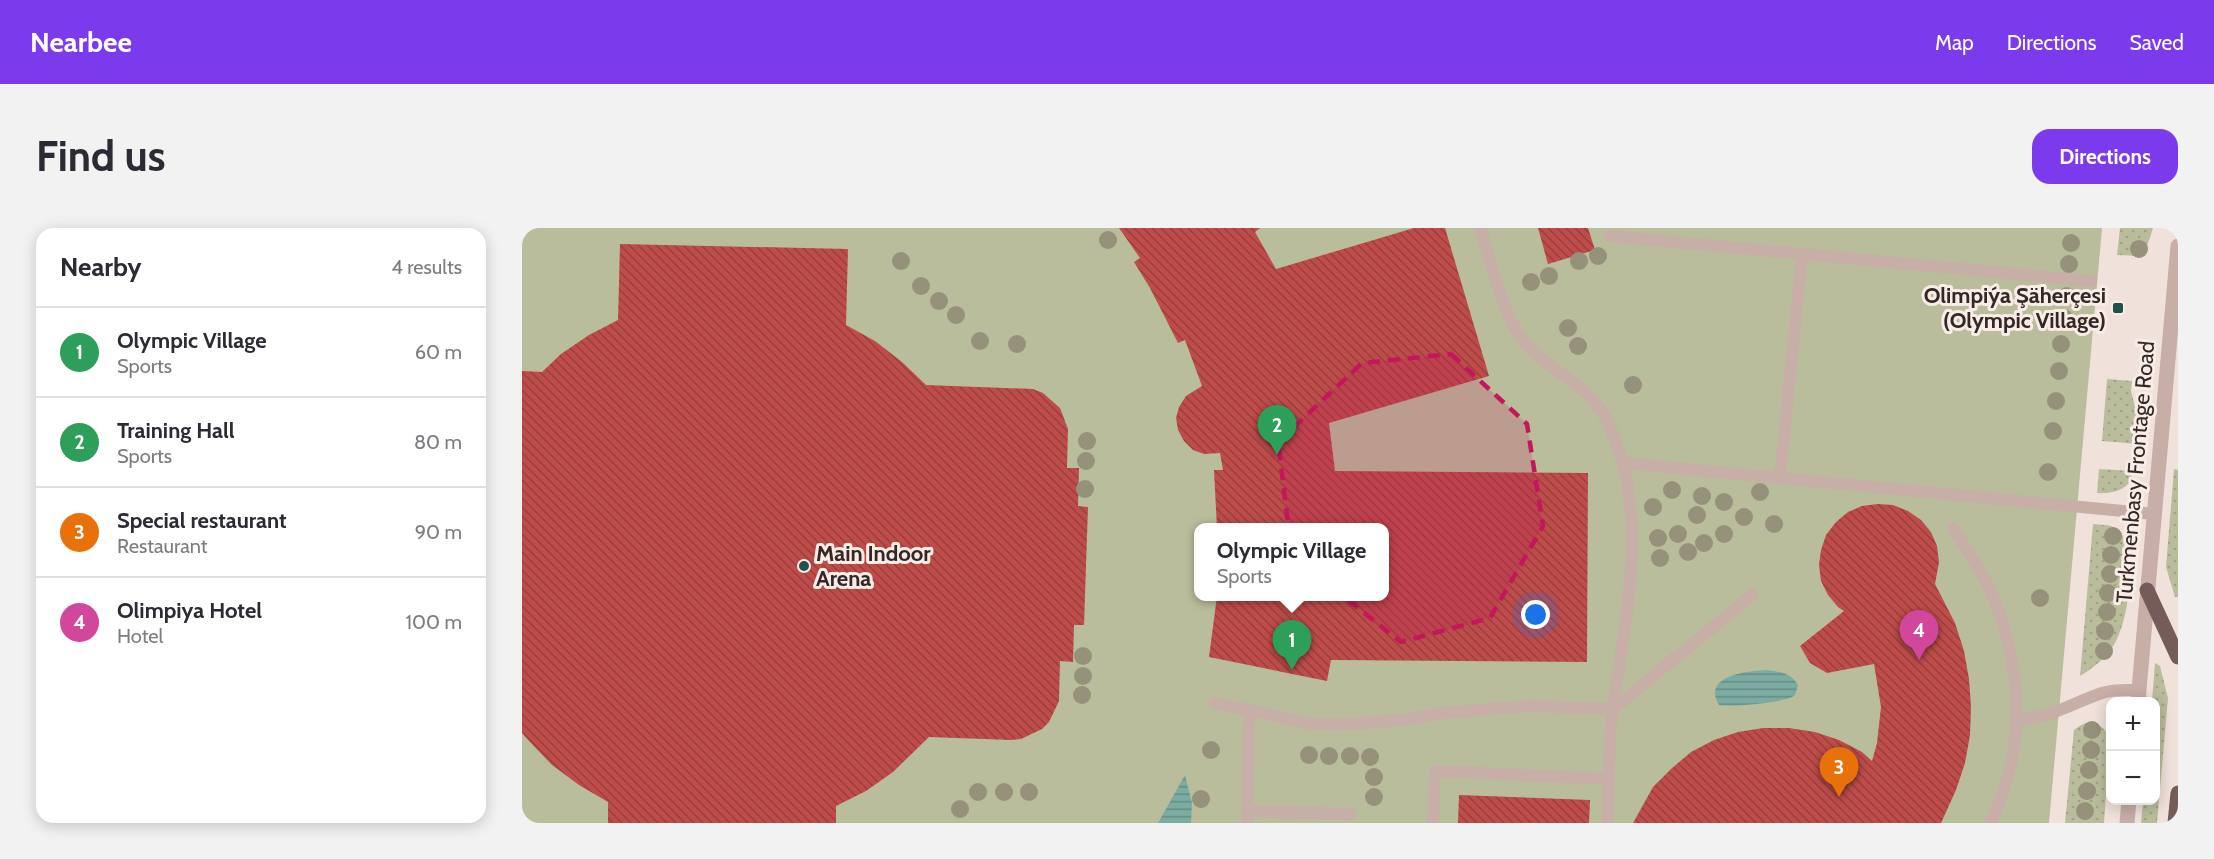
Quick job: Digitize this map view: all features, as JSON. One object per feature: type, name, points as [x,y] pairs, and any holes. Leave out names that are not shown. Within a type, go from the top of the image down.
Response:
[{"type":"main road","points":[[2147,590],[2178,657]]},
{"type":"main road","points":[[2175,823],[2178,793]]},
{"type":"street","name":"Turkmenbasy Frontage Road","points":[[2138,696],[2178,246]]},
{"type":"street","points":[[2127,823],[2129,805]]},
{"type":"lane","points":[[1480,228],[1516,331],[1527,346],[1584,389],[1595,402],[1605,418],[1624,463],[1630,514],[1628,608],[1613,709],[1607,823]]},
{"type":"lane","points":[[1676,242],[1677,228]]},
{"type":"lane","points":[[1610,236],[2091,281]]},
{"type":"lane","points":[[1780,478],[1802,254]]},
{"type":"lane","points":[[1624,463],[2154,514]]},
{"type":"lane","points":[[1953,528],[1990,591],[2003,624],[2012,665],[2017,720],[2010,771],[1999,806],[1990,823]]},
{"type":"lane","points":[[1214,703],[1314,724],[1339,725],[1530,706],[1613,709],[1752,596]]},
{"type":"lane","points":[[2017,720],[2039,718],[2115,690],[2138,696]]},
{"type":"lane","points":[[1249,711],[1247,817],[1351,814]]},
{"type":"lane","points":[[1433,823],[1435,771],[1609,779]]},
{"type":"highlighted area","points":[[1451,354],[1527,424],[1543,526],[1490,618],[1401,642],[1292,556],[1278,442],[1362,363]]},
{"type":"green space","points":[[522,228],[2102,228],[2049,823],[522,823]]},
{"type":"green space","points":[[2120,228],[2153,228],[2144,256],[2117,255]]},
{"type":"green space","points":[[2107,379],[2132,381],[2131,391],[2138,420],[2138,444],[2102,441]]},
{"type":"green space","points":[[2099,469],[2133,471],[2125,487],[2109,493],[2097,493]]},
{"type":"green space","points":[[2174,469],[2178,470],[2178,597],[2175,597],[2166,567]]},
{"type":"green space","points":[[2093,524],[2113,527],[2123,537],[2128,549],[2130,582],[2125,616],[2116,641],[2100,661],[2080,676]]},
{"type":"green space","points":[[2155,663],[2160,666],[2168,698],[2160,789],[2160,697],[2152,697]]},
{"type":"green space","points":[[2089,722],[2106,731],[2104,823],[2065,823],[2074,730]]},
{"type":"green space","points":[[2143,805],[2159,805],[2157,823],[2141,823]]},
{"type":"water","points":[[1767,670],[1781,672],[1792,678],[1798,685],[1795,695],[1770,702],[1719,705],[1715,695],[1716,687],[1722,681],[1739,674]]},
{"type":"water","points":[[1185,775],[1192,803],[1191,823],[1158,823]]},
{"type":"building","points":[[1119,228],[1260,228],[1255,232],[1276,269],[1414,228],[1445,228],[1489,376],[1329,423],[1335,471],[1588,473],[1587,662],[1331,660],[1327,681],[1209,657],[1216,601],[1389,601],[1389,523],[1217,523],[1214,470],[1223,470],[1220,453],[1204,454],[1193,450],[1178,430],[1176,418],[1179,407],[1186,396],[1202,386],[1185,340],[1178,343],[1134,262],[1140,258]]},
{"type":"building","points":[[1538,228],[1588,228],[1595,250],[1548,264]]},
{"type":"building","name":"Main Indoor Arena","points":[[620,244],[848,249],[846,325],[875,341],[926,385],[1033,389],[1043,393],[1060,408],[1068,429],[1067,468],[1079,468],[1078,506],[1088,507],[1084,625],[1074,625],[1073,662],[1060,661],[1059,701],[1049,722],[1042,729],[1021,739],[1011,740],[929,737],[893,772],[866,791],[836,806],[836,823],[608,823],[608,802],[579,785],[552,765],[522,733],[522,371],[542,372],[561,354],[589,335],[618,320]]},
{"type":"building","points":[[1893,505],[1908,511],[1921,520],[1931,532],[1937,546],[1939,562],[1935,584],[1955,623],[1964,651],[1971,707],[1970,735],[1965,763],[1941,823],[1633,823],[1653,787],[1671,769],[1691,752],[1714,740],[1738,732],[1763,728],[1789,728],[1815,732],[1839,740],[1862,752],[1872,761],[1877,743],[1881,707],[1874,664],[1827,673],[1810,663],[1800,646],[1844,611],[1828,595],[1821,581],[1819,565],[1826,535],[1848,512],[1862,506]]},
{"type":"building","points":[[1459,795],[1590,800],[1589,823],[1458,823]]},
{"type":"place","name":"Olimpiýa Şäherçesi (Olympic Village)","points":[[2118,308]]},
{"type":"place","name":"Training Hall","points":[[1277,455]]},
{"type":"place","name":"Main Indoor Arena","points":[[804,566]]},
{"type":"place","name":"Olimpiya Hotel","points":[[1919,660]]},
{"type":"place","name":"Olympic Village","points":[[1292,670]]},
{"type":"place","name":"Special restaurant","points":[[1839,797]]}]
